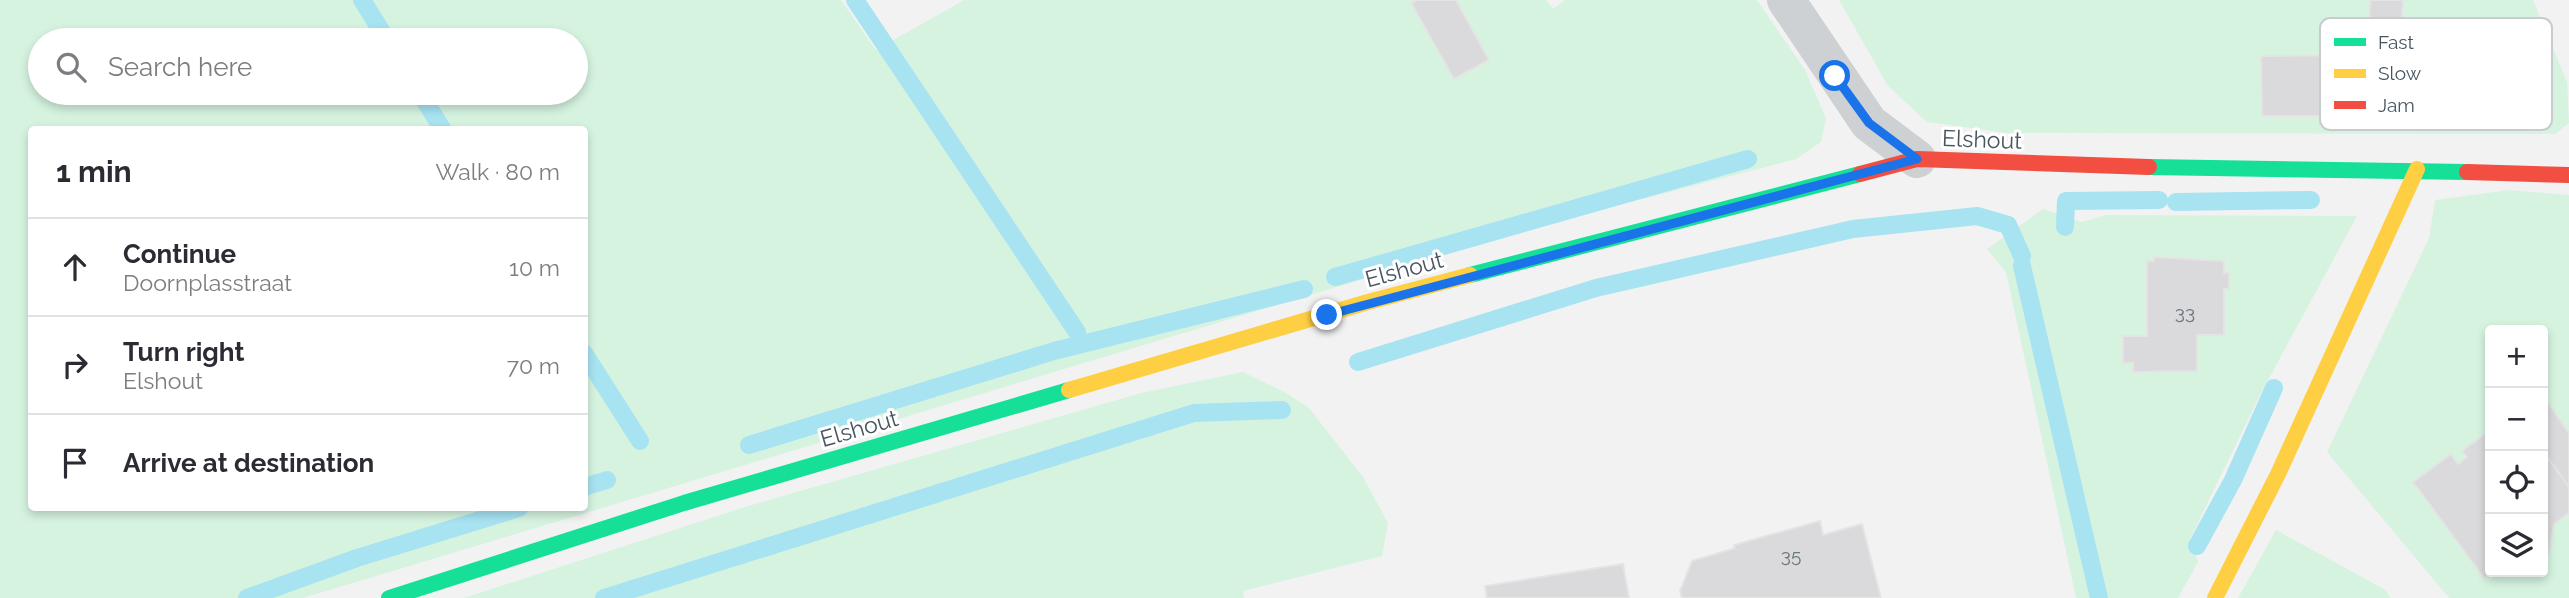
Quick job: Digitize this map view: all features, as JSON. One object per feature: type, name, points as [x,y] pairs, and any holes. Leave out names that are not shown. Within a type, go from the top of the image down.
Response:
[{"type":"street","points":[[1786,0],[1869,123],[1917,159]]},
{"type":"street","name":"Elshout","points":[[389,598],[684,503],[1368,302],[1917,159],[2417,169],[2569,175]]},
{"type":"street","points":[[2215,598],[2277,474],[2417,169]]},
{"type":"green space","points":[[0,0],[841,0],[876,50],[964,0],[1417,0],[1411,4],[1454,79],[1489,60],[1456,0],[1546,0],[1553,9],[1565,0],[1757,0],[1805,70],[1826,118],[1821,142],[1796,159],[1550,223],[303,598],[0,598]]},
{"type":"green space","points":[[1839,0],[2370,0],[2369,18],[2320,18],[2320,55],[2261,56],[2262,116],[2320,116],[2320,130],[2552,130],[2552,46],[2567,82],[2569,123],[2555,134],[2006,133],[1927,122],[1888,86]]},
{"type":"green space","points":[[2403,0],[2533,0],[2540,18],[2402,18]]},
{"type":"green space","points":[[2509,190],[2569,195],[2569,433],[2548,404],[2548,325],[2485,325],[2485,434],[2463,451],[2467,457],[2458,464],[2450,454],[2413,482],[2485,564],[2485,577],[2548,577],[2548,555],[2554,524],[2569,513],[2569,598],[2449,598],[2327,452],[2429,238],[2435,200]]},
{"type":"green space","points":[[2043,209],[2082,222],[2106,215],[2357,216],[2260,395],[2190,539],[2198,562],[2178,598],[2076,598],[2006,272],[1987,249]],"holes":[[[2154,257],[2224,261],[2224,273],[2229,273],[2229,288],[2224,289],[2224,335],[2197,335],[2197,371],[2134,372],[2133,363],[2123,363],[2123,337],[2147,336],[2147,261],[2154,261]]]},
{"type":"green space","points":[[1243,372],[1288,394],[1309,408],[1363,477],[1388,523],[1382,556],[1243,591],[1244,598],[464,598],[745,507],[1141,393]]},
{"type":"green space","points":[[2276,530],[2384,589],[2391,598],[2238,598]]},
{"type":"building","points":[[1417,0],[1456,0],[1489,60],[1454,79],[1411,3]]},
{"type":"building","points":[[2370,0],[2403,0],[2402,18],[2369,18]]},
{"type":"building","points":[[2320,55],[2320,116],[2262,116],[2261,56]]},
{"type":"building","points":[[2154,257],[2224,261],[2224,273],[2229,273],[2229,289],[2224,289],[2224,335],[2197,335],[2197,371],[2133,372],[2133,363],[2123,363],[2123,336],[2147,336],[2147,261],[2154,261]]},
{"type":"building","points":[[2548,403],[2569,433],[2569,487],[2548,458]]},
{"type":"building","points":[[2485,434],[2484,578],[2413,482],[2451,454],[2458,464],[2467,457],[2462,451]]},
{"type":"building","points":[[2548,458],[2569,487],[2569,513],[2554,524],[2549,555]]},
{"type":"building","points":[[1820,521],[1823,535],[1862,524],[1881,598],[1682,598],[1680,591],[1692,561],[1735,548],[1734,545]]},
{"type":"building","points":[[1623,564],[1629,598],[1487,598],[1485,586]]},
{"type":"waterway","points":[[362,0],[380,28]]},
{"type":"waterway","points":[[855,0],[1077,332]]},
{"type":"waterway","points":[[427,105],[441,126]]},
{"type":"waterway","points":[[1335,277],[1748,159]]},
{"type":"waterway","points":[[2065,227],[2066,201],[2159,200]]},
{"type":"waterway","points":[[2176,202],[2311,200]]},
{"type":"waterway","points":[[1358,362],[1596,288],[1853,229],[1977,216],[2008,225],[2022,256]]},
{"type":"waterway","points":[[2022,266],[2099,598]]},
{"type":"waterway","points":[[749,445],[1054,351],[1304,289]]},
{"type":"waterway","points":[[588,359],[640,441]]},
{"type":"waterway","points":[[2197,546],[2233,480],[2274,388]]},
{"type":"waterway","points":[[604,598],[1194,413],[1282,410]]},
{"type":"waterway","points":[[588,486],[607,480]]},
{"type":"waterway","points":[[247,598],[357,558],[509,511]]},
{"type":"traffic: fast","points":[[2149,167],[2467,172]]},
{"type":"traffic: fast","points":[[1470,275],[1860,174]]},
{"type":"traffic: fast","points":[[389,598],[684,503],[1069,390]]},
{"type":"traffic: slow","points":[[2215,598],[2278,474],[2417,169]]},
{"type":"traffic: slow","points":[[1069,390],[1368,302],[1470,275]]},
{"type":"traffic: jam","points":[[1860,174],[1917,159],[2149,167]]},
{"type":"traffic: jam","points":[[2467,172],[2569,175]]},
{"type":"route","points":[[1327,315],[1917,159],[1869,123],[1835,76]]}]
